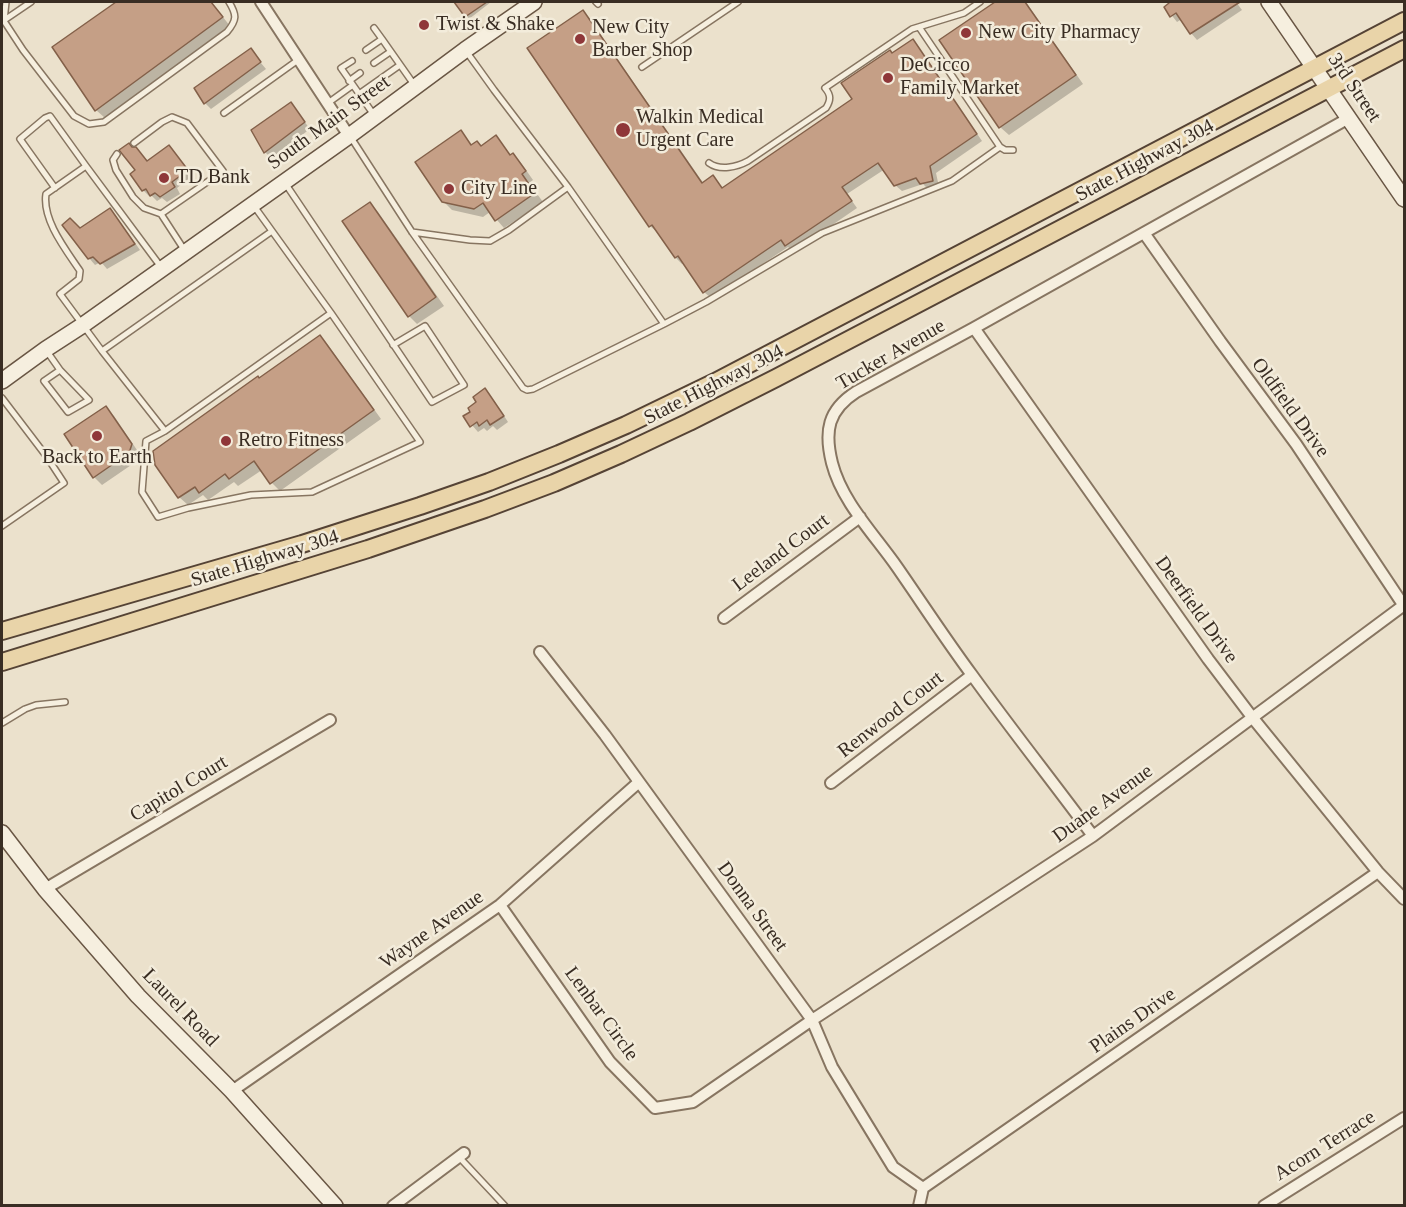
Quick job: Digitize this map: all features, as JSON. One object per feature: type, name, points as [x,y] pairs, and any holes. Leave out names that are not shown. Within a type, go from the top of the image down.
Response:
[{"type":"main road","name":"State Highway 304","points":[[2,631],[385,518],[489,482],[570,449],[723,378],[1404,21]]},
{"type":"main road","name":"State Highway 304","points":[[2,662],[392,542],[507,501],[621,454],[755,389],[1404,49]]},
{"type":"street","points":[[261,2],[349,136]]},
{"type":"street","name":"South Main Street","points":[[2,381],[534,2]]},
{"type":"street","name":"3rd Street","points":[[1269,2],[1404,199]]},
{"type":"street","name":"Tucker Avenue","points":[[1093,836],[972,675],[860,517],[843,490],[832,463],[828,428],[839,405],[856,392],[1349,118]]},
{"type":"street","name":"Oldfield Drive","points":[[1144,233],[1296,444],[1404,605]]},
{"type":"street","name":"Deerfield Drive","points":[[974,328],[1252,717],[1378,872],[1404,899]]},
{"type":"street","name":"Leeland Court","points":[[724,618],[860,517]]},
{"type":"street","name":"Duane Avenue","points":[[812,1020],[1093,836],[1404,605]]},
{"type":"street","name":"Donna Street","points":[[540,652],[639,782],[812,1020],[832,1066],[893,1167],[923,1188]]},
{"type":"street","name":"Renwood Court","points":[[831,783],[972,675]]},
{"type":"street","name":"Capitol Court","points":[[45,889],[330,720]]},
{"type":"street","name":"Wayne Avenue","points":[[232,1091],[500,904],[639,782]]},
{"type":"street","name":"Laurel Road","points":[[2,833],[45,889],[138,996],[232,1091],[335,1206]]},
{"type":"street","name":"Plains Drive","points":[[923,1188],[1378,872]]},
{"type":"street","name":"Lenbar Circle","points":[[500,904],[610,1062],[655,1108],[693,1102],[812,1020]]},
{"type":"street","name":"Acorn Terrace","points":[[1264,1206],[1404,1118]]},
{"type":"street","points":[[393,1206],[462,1155]]},
{"type":"street","points":[[919,1206],[923,1188]]},
{"type":"lane","points":[[6,2],[2,21],[74,116],[89,124],[104,122],[227,32],[234,24],[236,17],[229,2]]},
{"type":"lane","points":[[2,21],[31,2]]},
{"type":"lane","points":[[642,67],[738,2]]},
{"type":"lane","points":[[709,163],[720,168],[748,161],[826,108],[830,97],[825,87],[912,29],[964,12],[980,2]]},
{"type":"lane","points":[[919,27],[1000,147],[1013,150]]},
{"type":"lane","points":[[374,28],[415,87]]},
{"type":"lane","points":[[366,50],[382,39]]},
{"type":"lane","points":[[465,50],[568,187],[664,324]]},
{"type":"lane","points":[[374,63],[390,52]]},
{"type":"lane","points":[[225,113],[298,60]]},
{"type":"lane","points":[[352,61],[341,68],[375,117]]},
{"type":"lane","points":[[359,94],[400,65]]},
{"type":"lane","points":[[328,103],[360,73]]},
{"type":"lane","points":[[55,188],[20,139],[45,118],[51,116],[162,269]]},
{"type":"lane","points":[[134,142],[172,117],[187,123],[223,171],[161,214]]},
{"type":"lane","points":[[349,136],[412,232],[523,388],[527,390],[706,302],[822,233],[952,180],[1000,147]]},
{"type":"lane","points":[[117,154],[114,160],[116,170],[133,197],[144,208],[161,214],[186,252]]},
{"type":"lane","points":[[86,166],[46,194],[45,201],[52,228],[80,271],[79,279],[60,294],[165,431]]},
{"type":"lane","points":[[284,182],[393,345],[432,402],[464,385],[425,326],[393,345]]},
{"type":"lane","points":[[412,232],[490,241],[541,208],[568,187]]},
{"type":"lane","points":[[253,204],[331,312],[420,442],[312,492],[251,495],[188,508],[158,517],[142,492],[146,441],[165,431],[331,312]]},
{"type":"lane","points":[[102,351],[272,231]]},
{"type":"lane","points":[[46,349],[60,370],[89,400],[68,412],[44,381],[60,370]]},
{"type":"lane","points":[[2,398],[64,483],[2,526]]},
{"type":"lane","points":[[2,723],[36,705],[65,702]]},
{"type":"lane","points":[[462,1155],[505,1206]]},
{"type":"building","points":[[116,2],[211,2],[223,17],[95,111],[52,47]]},
{"type":"building","points":[[454,2],[487,2],[465,17]]},
{"type":"building","points":[[995,2],[1025,2],[1076,75],[999,128],[939,40]]},
{"type":"building","points":[[1168,2],[1240,2],[1190,34],[1176,13],[1170,17],[1164,7]]},
{"type":"building","points":[[583,10],[702,183],[713,175],[722,188],[852,99],[841,83],[890,50],[892,53],[913,39],[977,134],[930,166],[933,181],[920,184],[916,178],[894,186],[878,163],[842,187],[852,201],[785,246],[781,240],[703,293],[678,256],[675,258],[652,225],[649,227],[527,48]]},
{"type":"building","points":[[251,48],[261,62],[204,104],[194,88]]},
{"type":"building","points":[[291,102],[305,122],[264,153],[251,130]]},
{"type":"building","points":[[461,130],[471,145],[477,141],[481,146],[496,135],[510,155],[513,153],[526,171],[522,174],[535,193],[495,221],[483,203],[474,209],[442,202],[415,162]]},
{"type":"building","points":[[129,143],[132,147],[136,147],[147,161],[169,145],[188,170],[172,182],[175,187],[160,197],[155,193],[150,196],[146,189],[142,191],[130,174],[135,170],[119,150]]},
{"type":"building","points":[[370,202],[436,297],[408,317],[342,221]]},
{"type":"building","points":[[110,208],[135,244],[100,264],[93,257],[88,259],[62,225],[70,218],[80,228]]},
{"type":"building","points":[[320,335],[374,410],[270,484],[254,461],[229,479],[225,474],[199,493],[195,487],[178,498],[155,465],[153,451]]},
{"type":"building","points":[[485,388],[504,416],[490,425],[487,420],[479,426],[477,422],[470,427],[463,416],[470,412],[468,408],[476,402],[473,397]]},
{"type":"building","points":[[106,406],[132,444],[129,453],[93,478],[64,434]]},
{"type":"place","name":"Twist & Shake","points":[[424,25]]},
{"type":"place","name":"New City Pharmacy","points":[[966,33]]},
{"type":"place","name":"New City Barber Shop","points":[[580,39]]},
{"type":"place","name":"DeCicco Family Market","points":[[888,78]]},
{"type":"place","name":"Walkin Medical Urgent Care","points":[[623,130]]},
{"type":"place","name":"TD Bank","points":[[164,178]]},
{"type":"place","name":"City Line","points":[[449,189]]},
{"type":"place","name":"Back to Earth","points":[[97,436]]},
{"type":"place","name":"Retro Fitness","points":[[226,441]]}]
